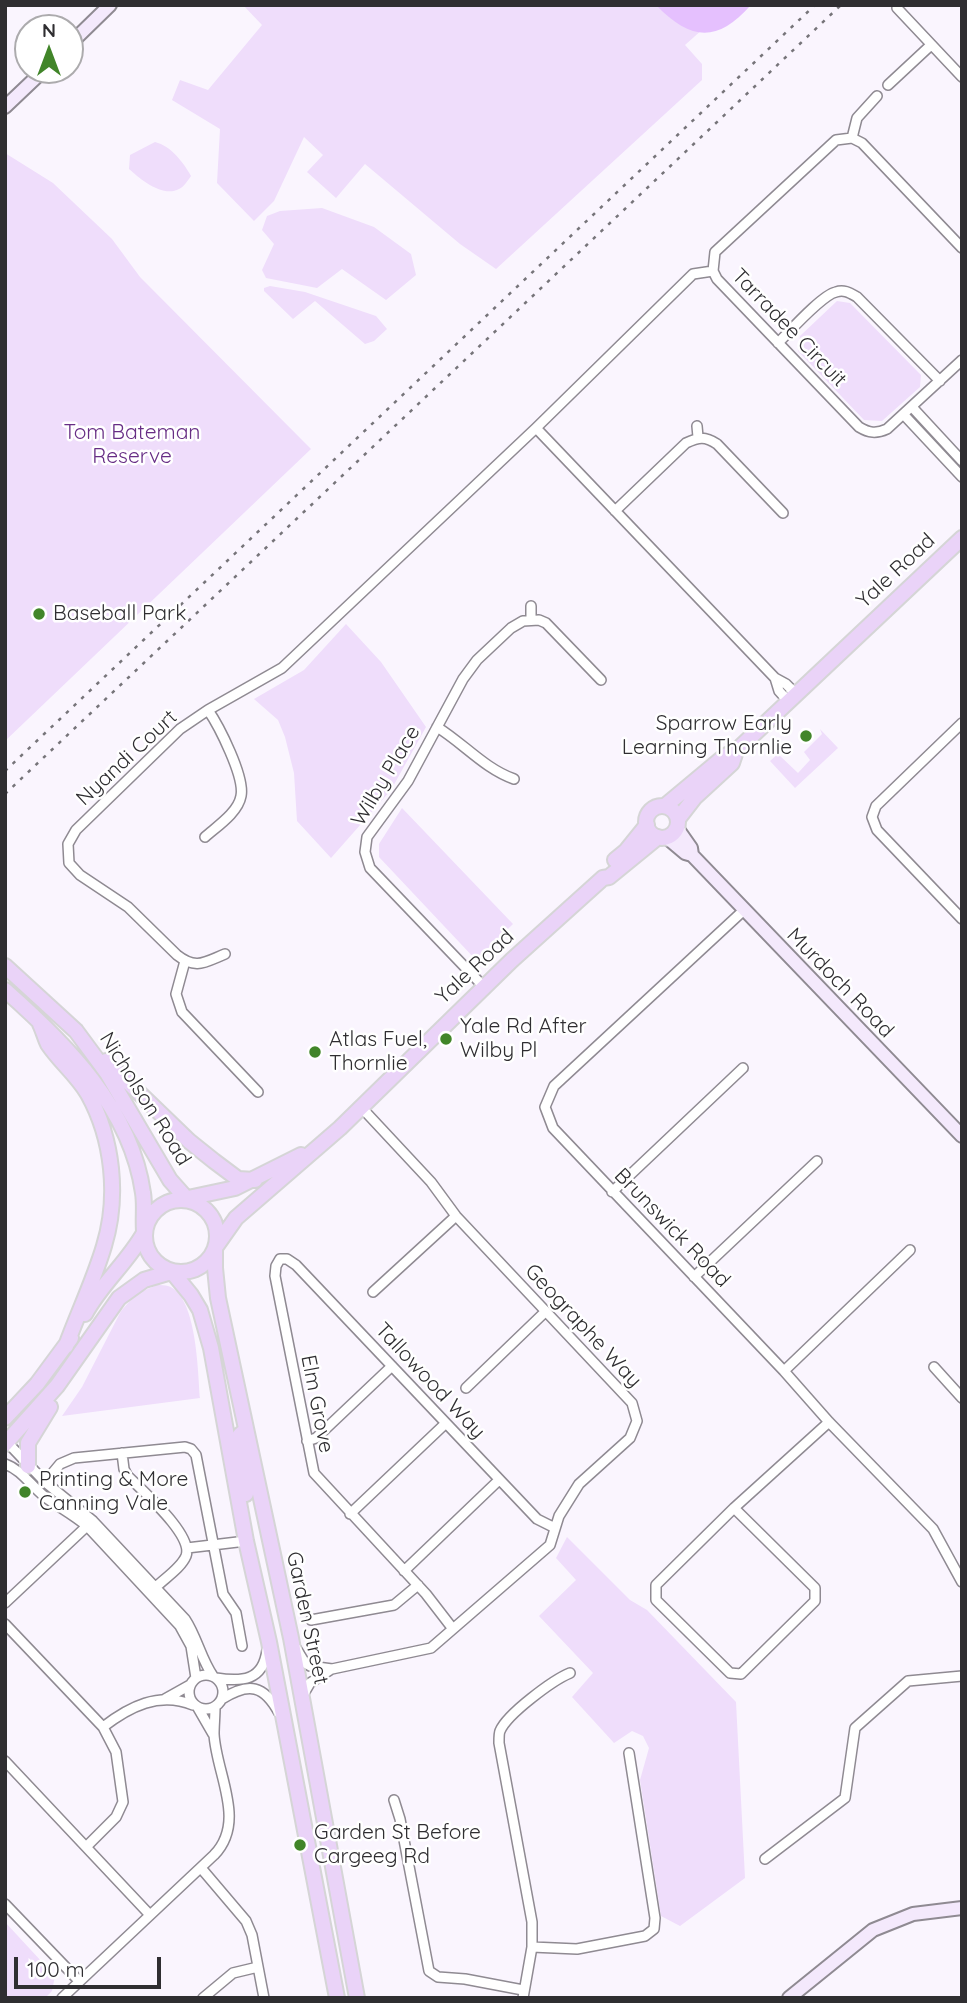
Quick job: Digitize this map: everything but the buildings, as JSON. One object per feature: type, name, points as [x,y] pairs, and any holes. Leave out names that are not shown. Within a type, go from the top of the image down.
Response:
[{"type":"main road","points":[[84,30],[110,5]]},
{"type":"main road","points":[[5,107],[29,84]]},
{"type":"main road","name":"Yale Road","points":[[665,806],[725,756],[737,751],[962,538]]},
{"type":"main road","name":"Yale Road","points":[[216,1247],[236,1218],[361,1107],[484,987],[603,878],[609,877],[670,830],[695,797],[732,763],[737,751]]},
{"type":"main road","points":[[665,806],[676,813],[670,830],[651,832],[647,824],[651,810],[658,807],[665,806]]},
{"type":"main road","name":"Yale Road","points":[[603,878],[604,871],[626,851],[647,824]]},
{"type":"main road","name":"Murdoch Road","points":[[670,830],[691,848],[692,855],[744,910],[960,1130]]},
{"type":"main road","name":"Nicholson Road","points":[[5,966],[76,1031],[107,1073],[170,1180],[187,1198]]},
{"type":"main road","name":"Nicholson Road","points":[[5,990],[78,1060],[117,1120],[136,1166],[143,1192],[144,1232]]},
{"type":"main road","points":[[40,1024],[48,1043],[74,1072],[89,1096],[101,1123],[112,1169],[110,1222],[104,1246],[66,1346]]},
{"type":"main road","points":[[76,1031],[189,1141],[238,1179],[255,1180]]},
{"type":"main road","name":"Yale Road","points":[[187,1198],[222,1192],[255,1180],[318,1147]]},
{"type":"main road","points":[[5,1418],[37,1384],[66,1346],[92,1301],[136,1247],[152,1213],[167,1202],[187,1198],[201,1206],[215,1221],[218,1233],[216,1247],[198,1267],[144,1280],[119,1298],[82,1352],[36,1411],[6,1442]]},
{"type":"main road","points":[[144,1232],[150,1257],[172,1273]]},
{"type":"main road","name":"Garden Street","points":[[216,1247],[216,1285],[291,1638],[357,1998]]},
{"type":"main road","name":"Garden Street","points":[[172,1273],[191,1295],[206,1327],[337,1998]]},
{"type":"main road","points":[[28,1466],[28,1443],[43,1416],[76,1371],[82,1352]]},
{"type":"main road","points":[[243,1519],[247,1490],[239,1443],[240,1434],[246,1430]]},
{"type":"main road","points":[[329,1956],[337,1955],[340,1949],[335,1882]]},
{"type":"main road","points":[[789,1998],[873,1930],[913,1914],[962,1908]]},
{"type":"street","points":[[897,8],[962,77]]},
{"type":"street","points":[[888,85],[931,45]]},
{"type":"street","points":[[877,96],[857,118],[852,138],[862,143],[962,248]]},
{"type":"street","name":"Tarradee Circuit","points":[[852,138],[836,140],[715,252],[713,271],[717,279],[859,427],[868,432],[878,433],[887,429],[962,360]]},
{"type":"street","name":"Nyandi Court","points":[[185,961],[128,907],[80,875],[69,863],[68,845],[76,830],[180,729],[282,668],[536,428],[693,274],[713,271]]},
{"type":"street","points":[[778,342],[826,297],[837,291],[847,291],[857,297],[940,381]]},
{"type":"street","points":[[908,411],[962,461]]},
{"type":"street","points":[[908,411],[962,477]]},
{"type":"street","points":[[697,426],[698,437]]},
{"type":"street","points":[[536,428],[775,678],[779,691],[792,697]]},
{"type":"street","points":[[615,511],[687,443],[698,437],[717,444],[783,513]]},
{"type":"street","points":[[531,606],[531,620],[539,620],[551,627],[601,680]]},
{"type":"street","name":"Wilby Place","points":[[484,987],[370,868],[365,852],[368,837],[402,790],[463,679],[477,660],[516,624],[531,620]]},
{"type":"street","points":[[205,837],[233,811],[241,797],[240,780],[219,727],[208,710]]},
{"type":"street","points":[[962,723],[876,806],[872,817],[877,830],[962,919]]},
{"type":"street","points":[[437,727],[502,775],[514,779]]},
{"type":"street","name":"Brunswick Road","points":[[744,910],[554,1086],[545,1107],[553,1128],[933,1529],[962,1581]]},
{"type":"street","points":[[225,954],[198,965],[185,961],[176,994],[182,1012],[258,1092]]},
{"type":"street","points":[[612,1192],[743,1068]]},
{"type":"street","name":"Geographe Way","points":[[302,1698],[310,1683],[332,1669],[431,1648],[550,1545],[559,1516],[579,1484],[630,1438],[637,1421],[632,1403],[456,1216],[431,1182],[361,1107]]},
{"type":"street","points":[[694,1277],[817,1161]]},
{"type":"street","points":[[373,1292],[456,1216]]},
{"type":"street","points":[[785,1371],[910,1251]]},
{"type":"street","name":"Tallowood Way","points":[[280,1259],[287,1259],[296,1265],[537,1520],[555,1528]]},
{"type":"street","name":"Elm Grove","points":[[280,1259],[275,1276],[314,1473],[418,1586],[453,1629]]},
{"type":"street","points":[[466,1388],[545,1312]]},
{"type":"street","points":[[307,1441],[316,1438],[392,1366]]},
{"type":"street","points":[[934,1367],[962,1398]]},
{"type":"street","points":[[734,1507],[815,1588],[815,1601],[741,1674],[730,1673],[656,1600],[656,1585],[734,1507],[829,1422]]},
{"type":"street","points":[[350,1514],[446,1423]]},
{"type":"street","points":[[6,1442],[45,1482],[93,1521],[192,1628],[204,1661],[223,1688],[222,1699]]},
{"type":"street","points":[[45,1482],[60,1464],[74,1458],[185,1447],[191,1449],[196,1455],[223,1594],[236,1613],[242,1646]]},
{"type":"street","points":[[122,1454],[127,1475],[178,1529],[187,1548],[183,1560],[156,1587]]},
{"type":"street","points":[[5,1464],[18,1471],[45,1497],[87,1526],[185,1633],[194,1658],[193,1681],[188,1695],[214,1735]]},
{"type":"street","points":[[404,1571],[499,1480]]},
{"type":"street","points":[[5,1602],[87,1526]]},
{"type":"street","points":[[187,1548],[246,1541]]},
{"type":"street","points":[[311,1620],[394,1605],[418,1586]]},
{"type":"street","points":[[5,1624],[103,1727],[116,1752],[123,1802],[116,1817],[87,1846]]},
{"type":"street","points":[[291,1638],[305,1663],[320,1669],[332,1669]]},
{"type":"street","points":[[163,1700],[201,1675],[236,1680],[255,1674],[264,1665],[269,1642]]},
{"type":"street","points":[[394,1800],[429,1971],[438,1977],[465,1979],[523,1994],[532,1947],[532,1922],[499,1743],[500,1732],[508,1721],[552,1681],[570,1672]]},
{"type":"street","points":[[765,1859],[845,1798],[855,1728],[908,1681],[962,1676]]},
{"type":"street","points":[[103,1727],[125,1710],[146,1703],[163,1700],[210,1709],[238,1690],[259,1690],[269,1697],[284,1720]]},
{"type":"street","points":[[62,1998],[220,1849],[229,1828],[229,1812],[214,1735],[215,1707]]},
{"type":"street","points":[[532,1947],[578,1949],[645,1936],[654,1929],[656,1918],[629,1754]]},
{"type":"street","points":[[5,1761],[150,1915]]},
{"type":"street","points":[[201,1868],[246,1921],[264,1998]]},
{"type":"street","points":[[5,1904],[79,1981]]},
{"type":"street","points":[[203,1998],[233,1973],[258,1967]]},
{"type":"green space","points":[[243,5],[730,5],[685,45],[702,64],[702,80],[496,269],[460,244],[365,164],[336,198],[307,172],[323,155],[304,137],[274,201],[254,221],[217,183],[220,129],[172,100],[180,80],[208,90],[262,25]]},
{"type":"green space","points":[[155,142],[176,155],[191,176],[181,188],[173,191],[159,189],[129,169],[130,155]]},
{"type":"green space","name":"Tom Bateman Reserve","points":[[5,153],[53,183],[112,239],[140,277],[311,449],[5,741]]},
{"type":"green space","points":[[322,208],[374,227],[411,254],[416,275],[386,300],[342,269],[317,288],[266,278],[262,270],[274,244],[262,230],[267,216],[280,211]]},
{"type":"green space","points":[[270,286],[305,292],[376,316],[387,329],[374,341],[365,344],[315,301],[293,319],[264,291],[264,288]]},
{"type":"green space","points":[[837,301],[850,303],[921,375],[920,387],[882,421],[864,420],[798,351],[800,336]]},
{"type":"green space","points":[[346,624],[381,662],[426,727],[391,790],[331,858],[297,821],[294,773],[285,737],[278,720],[254,699],[304,670]]},
{"type":"green space","points":[[820,729],[838,748],[795,788],[770,761],[778,754],[798,773],[810,760],[804,752],[822,734]]},
{"type":"green space","points":[[402,808],[513,924],[476,960],[379,857],[379,844]]},
{"type":"green space","points":[[157,1285],[168,1286],[178,1292],[185,1304],[197,1354],[200,1398],[62,1416],[82,1387],[121,1311],[136,1294]]},
{"type":"green space","points":[[567,1537],[630,1600],[647,1610],[736,1702],[745,1878],[680,1926],[661,1916],[640,1780],[649,1748],[643,1736],[632,1731],[614,1743],[572,1697],[593,1673],[539,1616],[576,1580],[556,1558]]},
{"type":"green space","points":[[5,1922],[55,1976],[52,1991],[45,1998],[5,1998]]},
{"type":"shaded area","points":[[656,5],[751,5],[727,26],[704,33],[681,26]]},
{"type":"railway","points":[[5,771],[815,5]]},
{"type":"railway","points":[[5,794],[841,5]]},
{"type":"place","name":"Baseball Park","points":[[39,614]]},
{"type":"place","name":"Sparrow Early Learning Thornlie","points":[[806,736]]},
{"type":"place","name":"Yale Rd After Wilby Pl","points":[[446,1039]]},
{"type":"place","name":"Atlas Fuel, Thornlie","points":[[315,1052]]},
{"type":"place","name":"Printing & More Canning Vale","points":[[25,1492]]},
{"type":"place","name":"Garden St Before Cargeeg Rd","points":[[300,1845]]}]
